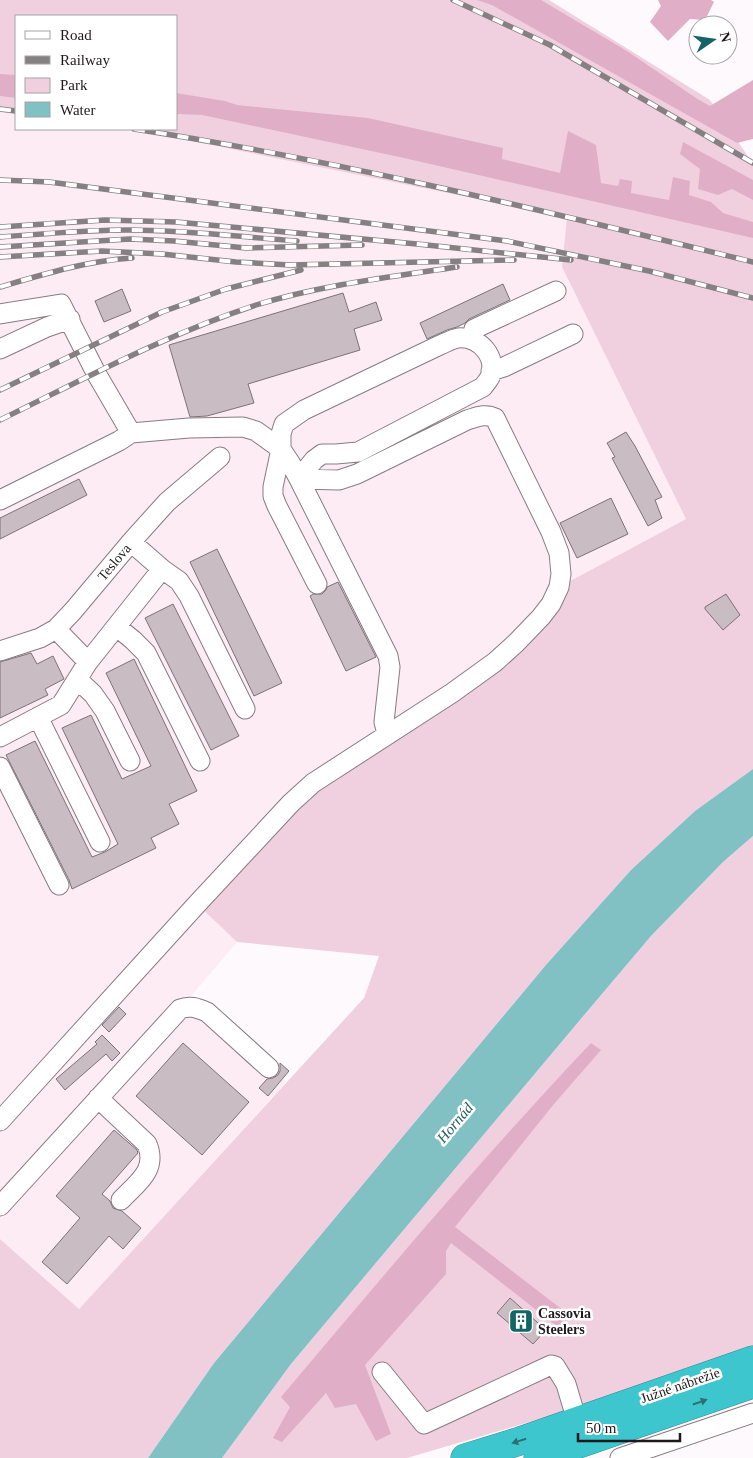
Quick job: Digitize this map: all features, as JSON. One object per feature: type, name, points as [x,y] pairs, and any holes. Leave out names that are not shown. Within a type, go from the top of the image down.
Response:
[{"type":"highway","name":"Južné nábrežie","points":[[465,1458],[520,1441],[753,1360]]},
{"type":"highway","name":"Južné nábrežie","points":[[538,1458],[753,1384]]},
{"type":"street","points":[[472,339],[474,328],[556,291]]},
{"type":"street","points":[[0,314],[61,304],[96,373],[131,433]]},
{"type":"street","points":[[0,349],[47,327],[70,319]]},
{"type":"street","points":[[491,371],[504,367],[574,334]]},
{"type":"street","points":[[299,479],[314,460],[322,454],[358,452],[483,387],[490,377],[492,365],[490,355],[482,345],[472,339],[458,338],[304,410],[284,424],[273,496],[276,506],[317,584]]},
{"type":"street","points":[[0,1121],[291,803],[313,783],[495,662],[541,617],[551,604],[559,587],[561,574],[558,553],[551,532],[495,418],[489,415],[481,415],[467,420],[357,474],[340,480],[299,479]]},
{"type":"street","points":[[0,500],[131,433],[243,426],[256,431],[281,450],[291,464],[388,656],[390,667],[384,722],[387,734]]},
{"type":"street","name":"Teslova","points":[[0,651],[40,638],[56,629],[167,502],[220,457]]},
{"type":"street","points":[[131,542],[179,581],[189,596],[245,709]]},
{"type":"street","points":[[0,736],[61,705],[88,662],[162,569]]},
{"type":"street","points":[[117,627],[146,654],[200,762]]},
{"type":"street","points":[[56,629],[88,662]]},
{"type":"street","points":[[78,680],[93,694],[104,711],[130,761]]},
{"type":"street","points":[[38,717],[100,842]]},
{"type":"street","points":[[0,767],[58,885]]},
{"type":"street","points":[[0,1206],[180,1009],[186,1006],[195,1007],[207,1012],[269,1068]]},
{"type":"street","points":[[98,1098],[147,1144],[151,1153],[147,1172],[121,1200]]},
{"type":"street","points":[[382,1372],[424,1424],[551,1365],[555,1366],[566,1384],[577,1421]]},
{"type":"street","points":[[620,1458],[753,1413]]},
{"type":"shaded area","points":[[477,0],[541,0],[627,51],[710,106],[753,80],[753,139],[737,143],[492,5]]},
{"type":"shaded area","points":[[658,0],[711,0],[714,2],[708,15],[688,15],[688,21],[668,41],[650,22],[661,6]]},
{"type":"shaded area","points":[[0,74],[15,75],[15,98],[0,96]]},
{"type":"shaded area","points":[[178,93],[225,101],[237,105],[368,118],[503,148],[502,159],[560,173],[568,131],[596,145],[601,183],[618,186],[620,179],[632,181],[631,193],[669,200],[673,177],[690,181],[689,195],[711,202],[723,213],[753,222],[753,238],[404,158],[202,115],[178,114]]},
{"type":"shaded area","points":[[0,112],[15,114],[15,130],[142,130],[567,217],[562,267],[686,519],[559,587],[541,617],[197,904],[237,942],[181,1008],[207,1012],[286,1082],[79,1309],[0,1239]]},
{"type":"shaded area","points":[[683,142],[753,180],[753,200],[732,189],[718,195],[698,189],[700,169],[680,154]]},
{"type":"shaded area","points":[[591,1043],[601,1050],[554,1104],[455,1227],[568,1314],[559,1328],[451,1243],[446,1251],[446,1274],[365,1365],[391,1434],[376,1441],[356,1404],[335,1408],[326,1393],[282,1442],[273,1438],[290,1407],[281,1397],[472,1173]]},
{"type":"green space","points":[[0,0],[549,0],[710,100],[753,164],[753,769],[695,811],[631,870],[545,966],[214,1363],[148,1458],[0,1458],[0,1239],[79,1309],[364,998],[379,956],[237,942],[197,904],[291,803],[495,662],[559,587],[686,519],[562,267],[567,217],[137,130],[178,130],[178,15],[15,15],[15,114],[0,112]]},
{"type":"green space","points":[[753,836],[753,1347],[574,1409],[407,1458],[222,1458],[291,1364],[651,936],[723,862]]},
{"type":"water","name":"Hornád","points":[[753,769],[753,836],[723,862],[651,936],[291,1364],[222,1458],[148,1458],[214,1363],[545,966],[631,870],[695,811]]},
{"type":"building","points":[[503,284],[510,300],[469,319],[457,327],[427,339],[420,323]]},
{"type":"building","points":[[122,289],[131,311],[104,322],[95,301]]},
{"type":"building","points":[[343,293],[349,312],[376,302],[382,320],[354,329],[360,350],[248,384],[254,403],[207,416],[190,417],[169,345]]},
{"type":"building","points":[[626,432],[662,497],[655,500],[662,518],[648,526],[612,458],[615,457],[607,443]]},
{"type":"building","points":[[79,479],[87,495],[0,539],[0,518]]},
{"type":"building","points":[[611,498],[628,534],[577,558],[560,523]]},
{"type":"building","points":[[217,549],[282,683],[254,696],[190,562]]},
{"type":"building","points":[[338,582],[376,657],[346,671],[310,596],[322,594],[327,587]]},
{"type":"building","points":[[726,594],[740,615],[723,630],[705,607]]},
{"type":"building","points":[[173,604],[239,736],[211,750],[145,618]]},
{"type":"building","points":[[31,653],[37,664],[53,656],[64,679],[45,689],[48,695],[0,718],[0,662]]},
{"type":"building","points":[[134,659],[197,791],[169,804],[179,824],[151,838],[156,848],[72,889],[6,755],[35,741],[92,857],[118,844],[62,728],[91,715],[122,779],[151,766],[106,673]]},
{"type":"building","points":[[119,1007],[126,1014],[109,1032],[102,1025]]},
{"type":"building","points":[[102,1035],[120,1053],[112,1061],[106,1054],[65,1090],[56,1079],[97,1044],[95,1042]]},
{"type":"building","points":[[183,1043],[249,1102],[202,1155],[136,1096]]},
{"type":"building","points":[[280,1063],[289,1071],[268,1096],[259,1088],[267,1079],[278,1075]]},
{"type":"building","points":[[114,1130],[138,1153],[102,1194],[110,1201],[113,1208],[122,1211],[141,1228],[123,1249],[109,1236],[67,1284],[42,1262],[80,1218],[56,1196]]},
{"type":"building","name":"Cassovia Steelers","points":[[510,1298],[546,1330],[533,1344],[497,1313]]},
{"type":"railway","points":[[453,0],[550,45],[753,163]]},
{"type":"railway","points":[[0,109],[15,111]]},
{"type":"railway","points":[[140,130],[290,156],[368,172],[522,206],[753,262]]},
{"type":"railway","points":[[0,180],[49,182],[507,241],[649,271],[753,298]]},
{"type":"railway","points":[[0,227],[105,220],[176,222],[571,260]]},
{"type":"railway","points":[[0,237],[81,231],[150,230],[297,241]]},
{"type":"railway","points":[[0,247],[130,239],[246,248],[362,245]]},
{"type":"railway","points":[[0,257],[102,251],[290,265],[514,260]]},
{"type":"railway","points":[[0,287],[82,265],[132,258]]},
{"type":"railway","points":[[0,420],[158,343],[256,305],[330,287],[457,267]]},
{"type":"railway","points":[[0,390],[162,312],[226,289],[301,270]]},
{"type":"place","name":"Cassovia Steelers","points":[[521,1321]]}]
